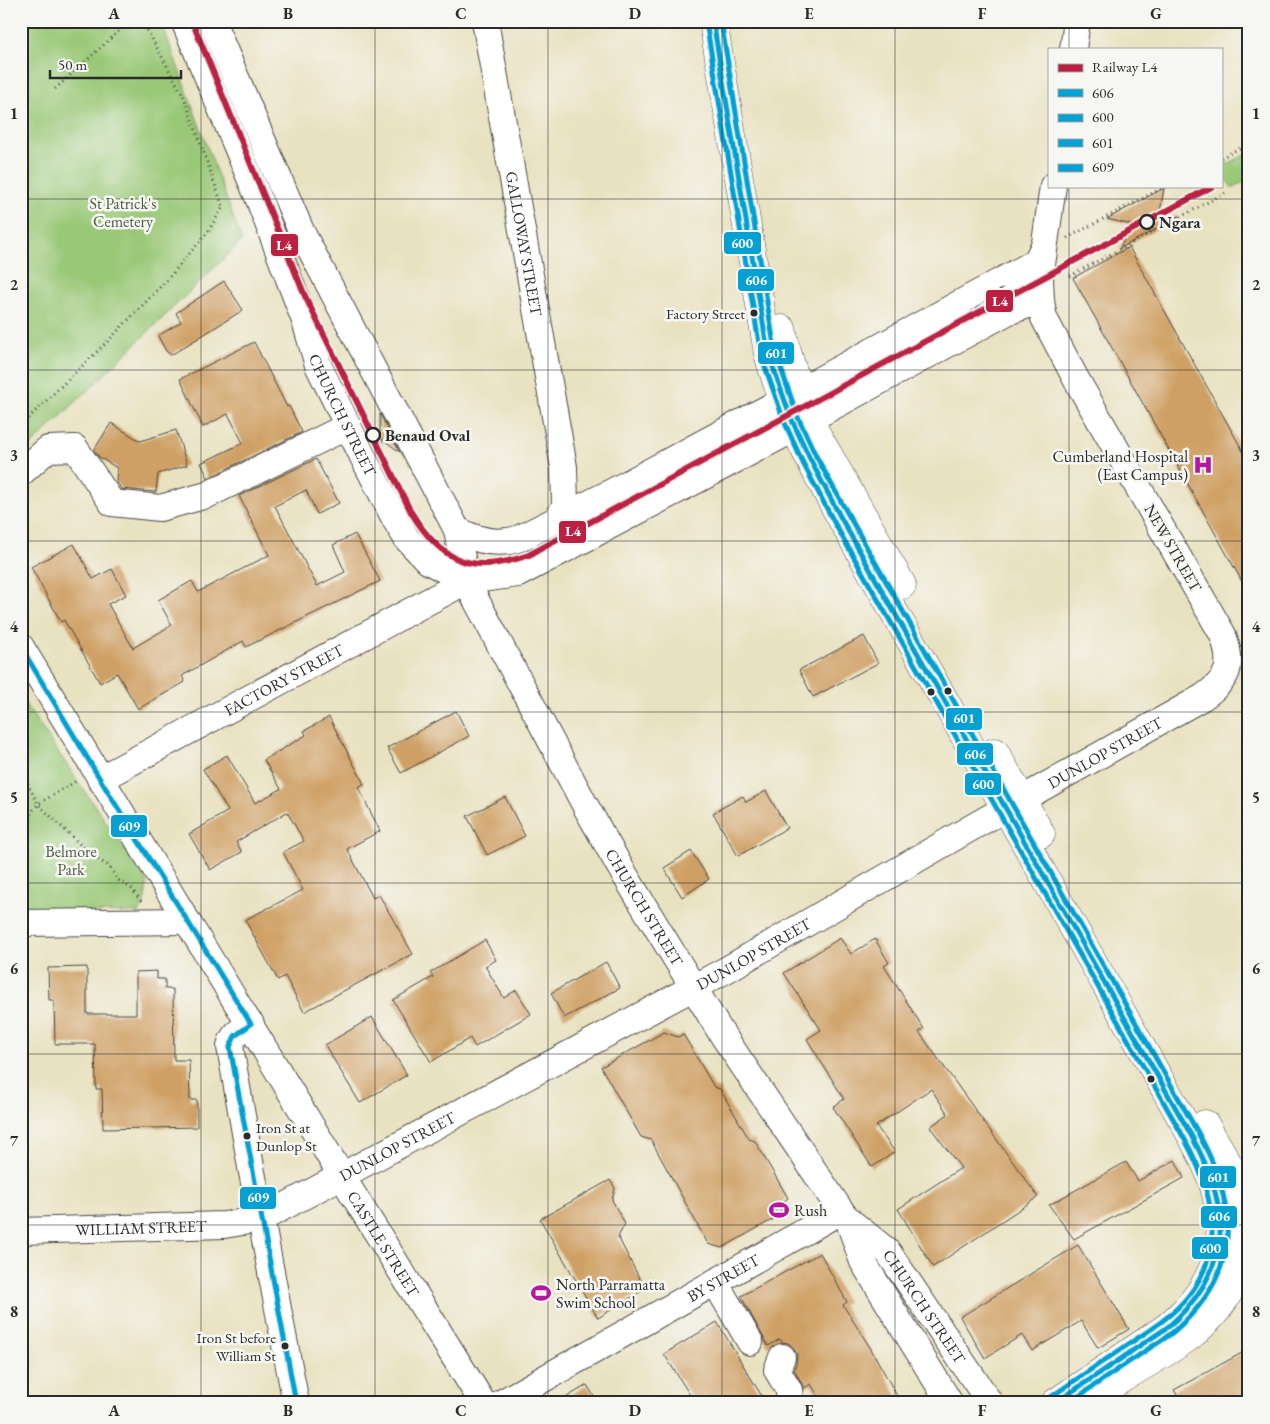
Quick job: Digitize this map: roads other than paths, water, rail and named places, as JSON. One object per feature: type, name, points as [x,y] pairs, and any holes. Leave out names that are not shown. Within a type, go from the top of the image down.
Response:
[{"type":"main road","points":[[714,21],[768,353],[775,379],[791,396]]},
{"type":"main road","points":[[732,21],[758,191],[786,348],[791,396],[802,424],[805,453],[842,520],[1013,804],[1127,1020],[1204,1160],[1218,1198],[1221,1226],[1216,1262],[1231,1280]]},
{"type":"main road","points":[[1055,1403],[1168,1327],[1184,1314],[1200,1295],[1231,1280]]},
{"type":"main road","points":[[1089,1403],[1122,1378],[1190,1336],[1213,1315],[1231,1280]]},
{"type":"street","name":"CHURCH STREET","points":[[184,21],[269,224],[306,321],[318,365],[348,426],[404,535],[428,561],[466,581]]},
{"type":"street","name":"CHURCH STREET","points":[[212,21],[301,231],[457,530],[466,581],[586,807],[624,875],[720,1031],[844,1215],[863,1262],[950,1403]]},
{"type":"street","name":"GALLOWAY STREET","points":[[486,21],[564,467],[565,504],[564,509],[555,521]]},
{"type":"street","points":[[1073,48],[1077,21]]},
{"type":"street","name":"NEW STREET","points":[[1053,188],[1052,244],[1040,279],[1044,318],[1061,352],[1223,636],[1228,655],[1228,665]]},
{"type":"street","points":[[457,530],[468,536],[493,542],[515,540],[555,521],[791,396],[1032,264],[1052,244]]},
{"type":"street","name":"FACTORY STREET","points":[[100,779],[466,581],[518,574],[802,424],[1007,312],[1041,301]]},
{"type":"street","points":[[21,473],[48,449],[75,448],[112,503],[160,508],[207,495],[348,426]]},
{"type":"street","points":[[564,467],[587,490],[594,493],[608,494]]},
{"type":"street","points":[[466,581],[487,546],[493,542]]},
{"type":"street","name":"CASTLE STREET","points":[[21,647],[341,1175],[483,1403]]},
{"type":"street","name":"DUNLOP STREET","points":[[261,1219],[694,987],[1203,697],[1216,688],[1225,678],[1228,665]]},
{"type":"street","points":[[21,923],[187,921]]},
{"type":"street","points":[[251,1024],[236,1034],[232,1039],[230,1047],[296,1403]]},
{"type":"street","name":"CHURCH STREET","points":[[844,1215],[888,1252],[990,1403]]},
{"type":"street","name":"BY STREET","points":[[501,1403],[715,1282],[844,1215]]},
{"type":"street","name":"WILLIAM STREET","points":[[21,1231],[224,1225],[261,1219]]},
{"type":"street","points":[[715,1282],[750,1342]]},
{"type":"street","points":[[782,1357],[777,1370],[789,1390],[790,1403]]},
{"type":"tram line","points":[[948,328],[1003,288]]},
{"type":"rail line","name":"L4","points":[[192,21],[305,296],[411,512],[435,543],[447,553],[460,560],[475,564],[491,564],[529,555],[1209,188]]},
{"type":"place","name":"Ngara","points":[[1147,222]]},
{"type":"place","name":"Factory Street","points":[[754,313]]},
{"type":"place","name":"Benaud Oval","points":[[373,435]]},
{"type":"place","name":"Cumberland Hospital (East Campus)","points":[[1203,465]]},
{"type":"place","name":"Iron St at Dunlop St","points":[[247,1136]]},
{"type":"place","name":"Rush","points":[[779,1210]]},
{"type":"place","name":"North Parramatta Swim School","points":[[541,1293]]},
{"type":"place","name":"Iron St before William St","points":[[285,1346]]},
{"type":"park label","name":"St Patrick's Cemetery","points":[[123,212]]},
{"type":"park label","name":"Belmore Park","points":[[71,860]]}]
